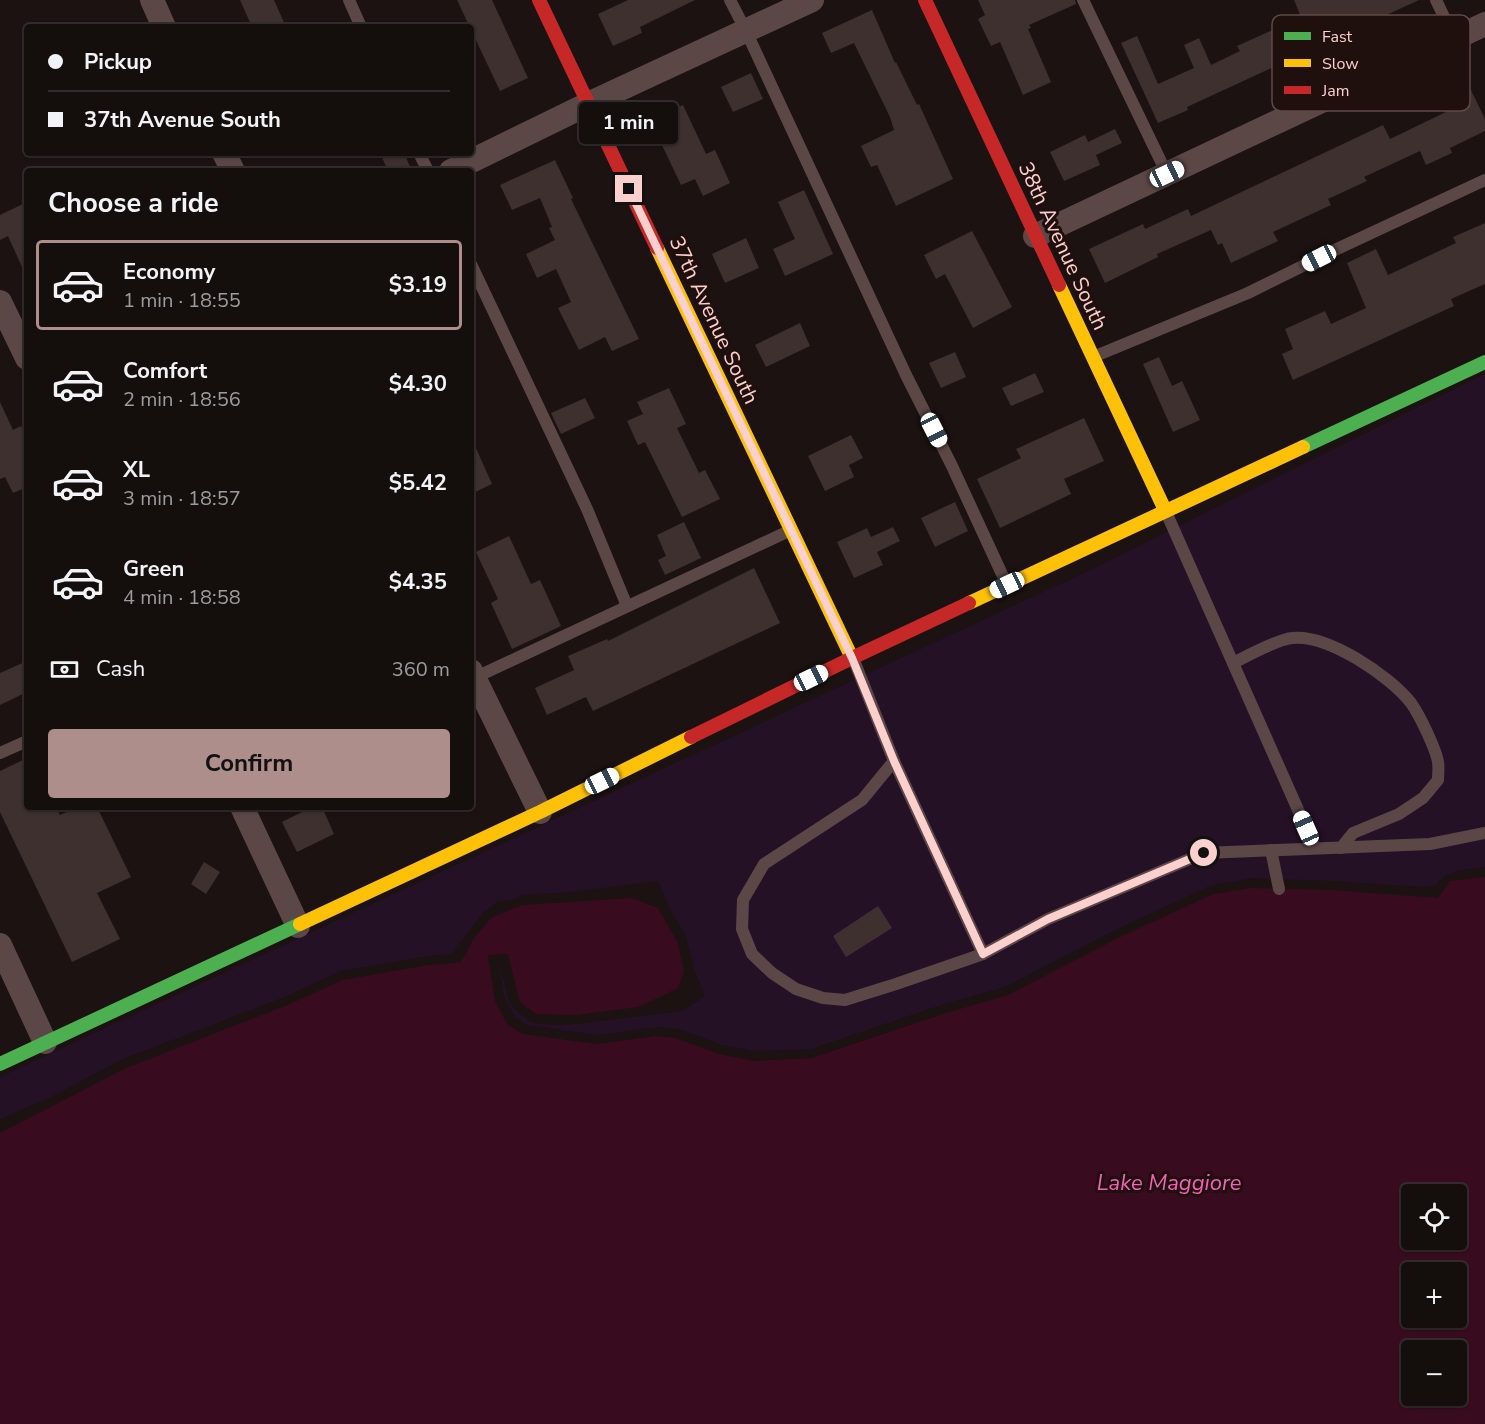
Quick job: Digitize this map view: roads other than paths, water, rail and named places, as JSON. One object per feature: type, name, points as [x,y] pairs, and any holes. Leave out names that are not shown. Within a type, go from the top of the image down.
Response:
[{"type":"main road","name":"37th Avenue South","points":[[539,0],[852,658]]},
{"type":"main road","name":"38th Avenue South","points":[[925,0],[1165,510]]},
{"type":"main road","points":[[0,1064],[540,812],[852,658],[1165,510],[1485,362]]},
{"type":"street","points":[[152,0],[163,24]]},
{"type":"street","points":[[457,168],[588,104],[812,0]]},
{"type":"street","points":[[1470,31],[1485,24]]},
{"type":"street","points":[[1035,236],[1300,111]]},
{"type":"street","points":[[0,302],[24,352]]},
{"type":"street","points":[[474,678],[540,812]]},
{"type":"street","points":[[243,810],[298,926]]},
{"type":"street","points":[[0,945],[45,1042]]},
{"type":"lane","points":[[348,0],[360,24]]},
{"type":"lane","points":[[730,0],[747,30],[906,375],[952,466],[1007,585]]},
{"type":"lane","points":[[1083,0],[1167,174]]},
{"type":"lane","points":[[1436,0],[1443,15]]},
{"type":"lane","points":[[1092,357],[1248,293],[1485,180]]},
{"type":"lane","points":[[474,270],[587,509],[627,606]]},
{"type":"lane","points":[[1165,510],[1315,848]]},
{"type":"lane","points":[[474,673],[791,530]]},
{"type":"lane","points":[[1233,663],[1291,638],[1312,638],[1337,646],[1361,661],[1409,700],[1417,713],[1438,760],[1438,780],[1423,798],[1399,814],[1353,833],[1341,848]]},
{"type":"lane","points":[[852,658],[894,761],[983,954]]},
{"type":"lane","points":[[0,753],[24,742]]},
{"type":"lane","points":[[894,761],[862,800],[764,864],[743,900],[742,929],[752,954],[772,973],[796,989],[823,998],[845,1000],[983,954],[1048,919],[1204,853],[1430,844],[1485,833]]},
{"type":"lane","points":[[1271,850],[1279,889]]},
{"type":"water","name":"Lake Maggiore","points":[[1485,877],[1485,1424],[0,1424],[0,1133],[126,1068],[290,1004],[342,980],[429,965],[461,962],[474,938],[491,918],[522,905],[632,898],[658,908],[677,941],[684,971],[678,988],[639,1007],[576,1015],[536,1014],[520,1002],[508,954],[488,955],[495,1001],[507,1024],[523,1034],[597,1044],[656,1036],[675,1038],[719,1054],[754,1061],[812,1058],[946,1013],[1008,995],[1118,938],[1213,894],[1250,888],[1333,890],[1438,898],[1450,881]]}]
